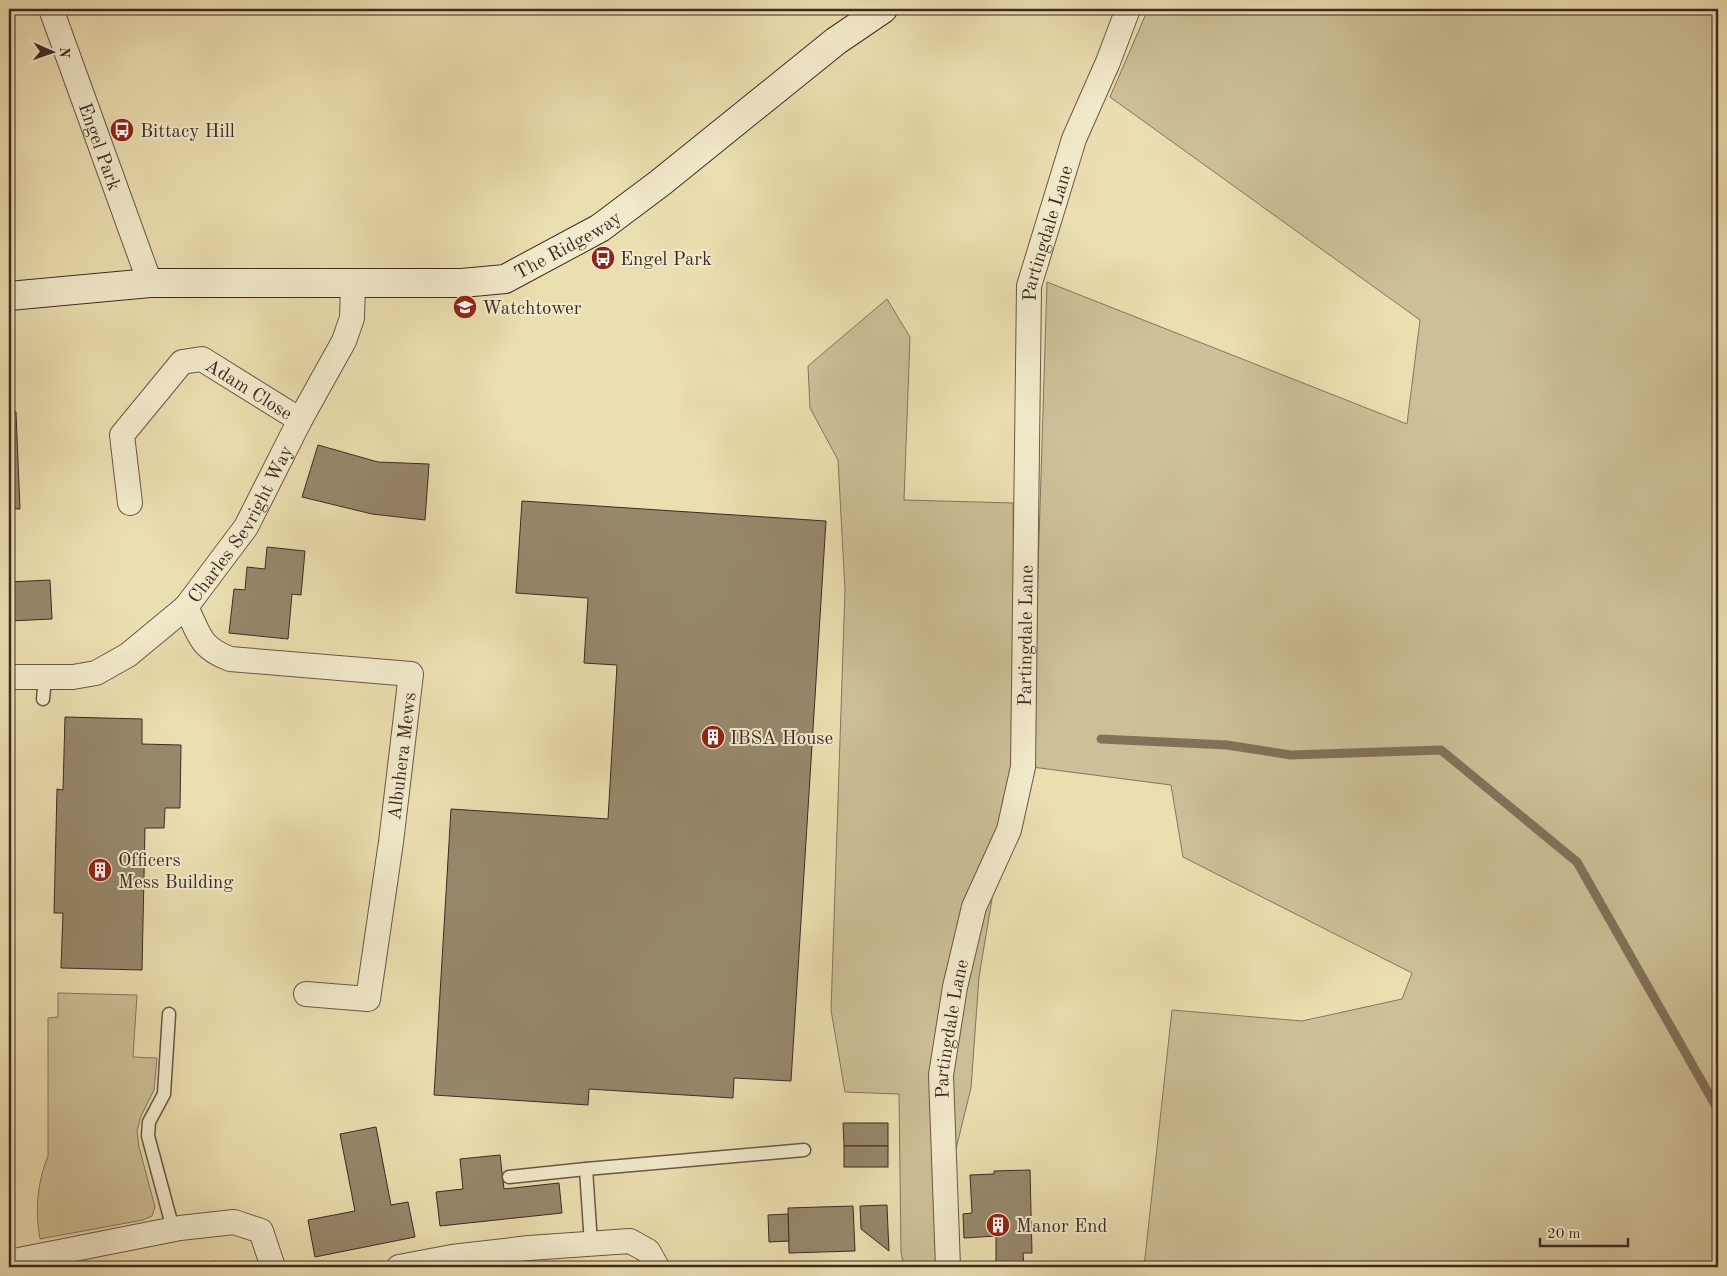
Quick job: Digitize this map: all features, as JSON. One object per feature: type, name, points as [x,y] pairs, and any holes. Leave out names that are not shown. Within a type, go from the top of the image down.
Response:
[{"type":"main road","name":"The Ridgeway","points":[[150,283],[462,283],[505,279],[600,228],[668,177],[836,41],[883,9]]},
{"type":"main road","points":[[9,296],[150,283]]},
{"type":"street","name":"Engel Park","points":[[51,9],[150,283]]},
{"type":"street","name":"Partingdale Lane","points":[[948,1267],[941,1075],[955,987],[974,907],[1009,830],[1023,767],[1029,286],[1074,139],[1108,62],[1128,9]]},
{"type":"street","name":"Charles Sevright Way","points":[[9,677],[44,688],[73,677],[96,673],[128,655],[186,607],[246,527],[300,420],[344,341],[352,318],[353,284]]},
{"type":"street","name":"Adam Close","points":[[130,503],[122,435],[182,362],[202,359],[300,420]]},
{"type":"street","name":"Albuhera Mews","points":[[186,607],[204,646],[230,659],[411,674],[391,842],[368,999],[306,994]]},
{"type":"street","points":[[9,1262],[173,1229],[234,1222],[261,1231],[273,1267]]},
{"type":"street","points":[[399,1267],[452,1257],[630,1241],[648,1251],[657,1267]]},
{"type":"lane","points":[[169,1014],[164,1094],[149,1122],[148,1136],[173,1229]]},
{"type":"lane","points":[[509,1177],[804,1150]]},
{"type":"lane","points":[[586,1169],[591,1244]]},
{"type":"shaded area","points":[[1148,9],[1718,9],[1718,1267],[1144,1267],[1172,1010],[1302,1021],[1402,999],[1412,973],[1183,857],[1171,785],[1032,767],[1047,282],[1407,424],[1420,320],[1110,97]]},
{"type":"shaded area","points":[[887,299],[910,337],[904,500],[1013,503],[1015,761],[979,977],[971,1088],[953,1161],[942,1267],[904,1267],[901,1252],[899,1094],[845,1092],[831,1010],[845,590],[838,460],[810,408],[808,366]]},
{"type":"shaded area","points":[[58,993],[137,995],[133,1057],[157,1058],[154,1090],[141,1116],[137,1131],[139,1147],[155,1207],[152,1216],[143,1220],[40,1239],[38,1197],[41,1177],[48,1156],[48,1018],[58,1017]]},
{"type":"building","points":[[9,412],[16,412],[20,509],[9,509]]},
{"type":"building","points":[[318,445],[378,462],[429,464],[425,520],[372,514],[302,497]]},
{"type":"building","name":"IBSA House","points":[[522,501],[826,521],[791,1081],[734,1078],[733,1098],[589,1089],[588,1105],[434,1095],[451,809],[608,819],[617,665],[584,663],[588,598],[516,593]]},
{"type":"building","points":[[267,547],[305,551],[301,595],[292,594],[288,639],[229,633],[234,589],[245,590],[247,567],[265,569]]},
{"type":"building","points":[[50,580],[52,619],[9,621],[9,582]]},
{"type":"building","name":"Officers Mess Building","points":[[65,717],[142,719],[142,744],[181,745],[180,808],[165,808],[164,828],[145,828],[142,970],[61,968],[63,913],[54,913],[57,789],[63,790]]},
{"type":"building","points":[[843,1123],[888,1123],[888,1146],[844,1146]]},
{"type":"building","points":[[376,1127],[391,1205],[408,1202],[415,1237],[315,1257],[308,1220],[355,1211],[340,1134]]},
{"type":"building","points":[[844,1146],[888,1146],[888,1167],[844,1167]]},
{"type":"building","points":[[500,1155],[504,1189],[559,1183],[562,1213],[440,1226],[436,1192],[463,1189],[460,1159]]},
{"type":"building","name":"Manor End","points":[[1030,1170],[1032,1253],[1023,1253],[1024,1267],[996,1267],[996,1236],[964,1238],[963,1214],[972,1213],[970,1175],[994,1174],[994,1171]]},
{"type":"building","points":[[887,1205],[889,1251],[861,1229],[860,1206]]},
{"type":"building","points":[[853,1206],[855,1251],[789,1253],[788,1208]]},
{"type":"building","points":[[788,1214],[789,1241],[769,1242],[768,1215]]},
{"type":"building","points":[[216,1261],[217,1267],[186,1267]]},
{"type":"building","points":[[626,1263],[627,1267],[581,1267],[581,1265]]},
{"type":"waterway","points":[[1101,739],[1227,745],[1291,755],[1441,750],[1577,862],[1718,1110]]},
{"type":"place","name":"Bittacy Hill","points":[[122,130]]},
{"type":"place","name":"Engel Park","points":[[603,258]]},
{"type":"place","name":"Watchtower","points":[[465,307]]},
{"type":"place","name":"IBSA House","points":[[713,737]]},
{"type":"place","name":"Officers Mess Building","points":[[100,870]]},
{"type":"place","name":"Manor End","points":[[998,1225]]}]
